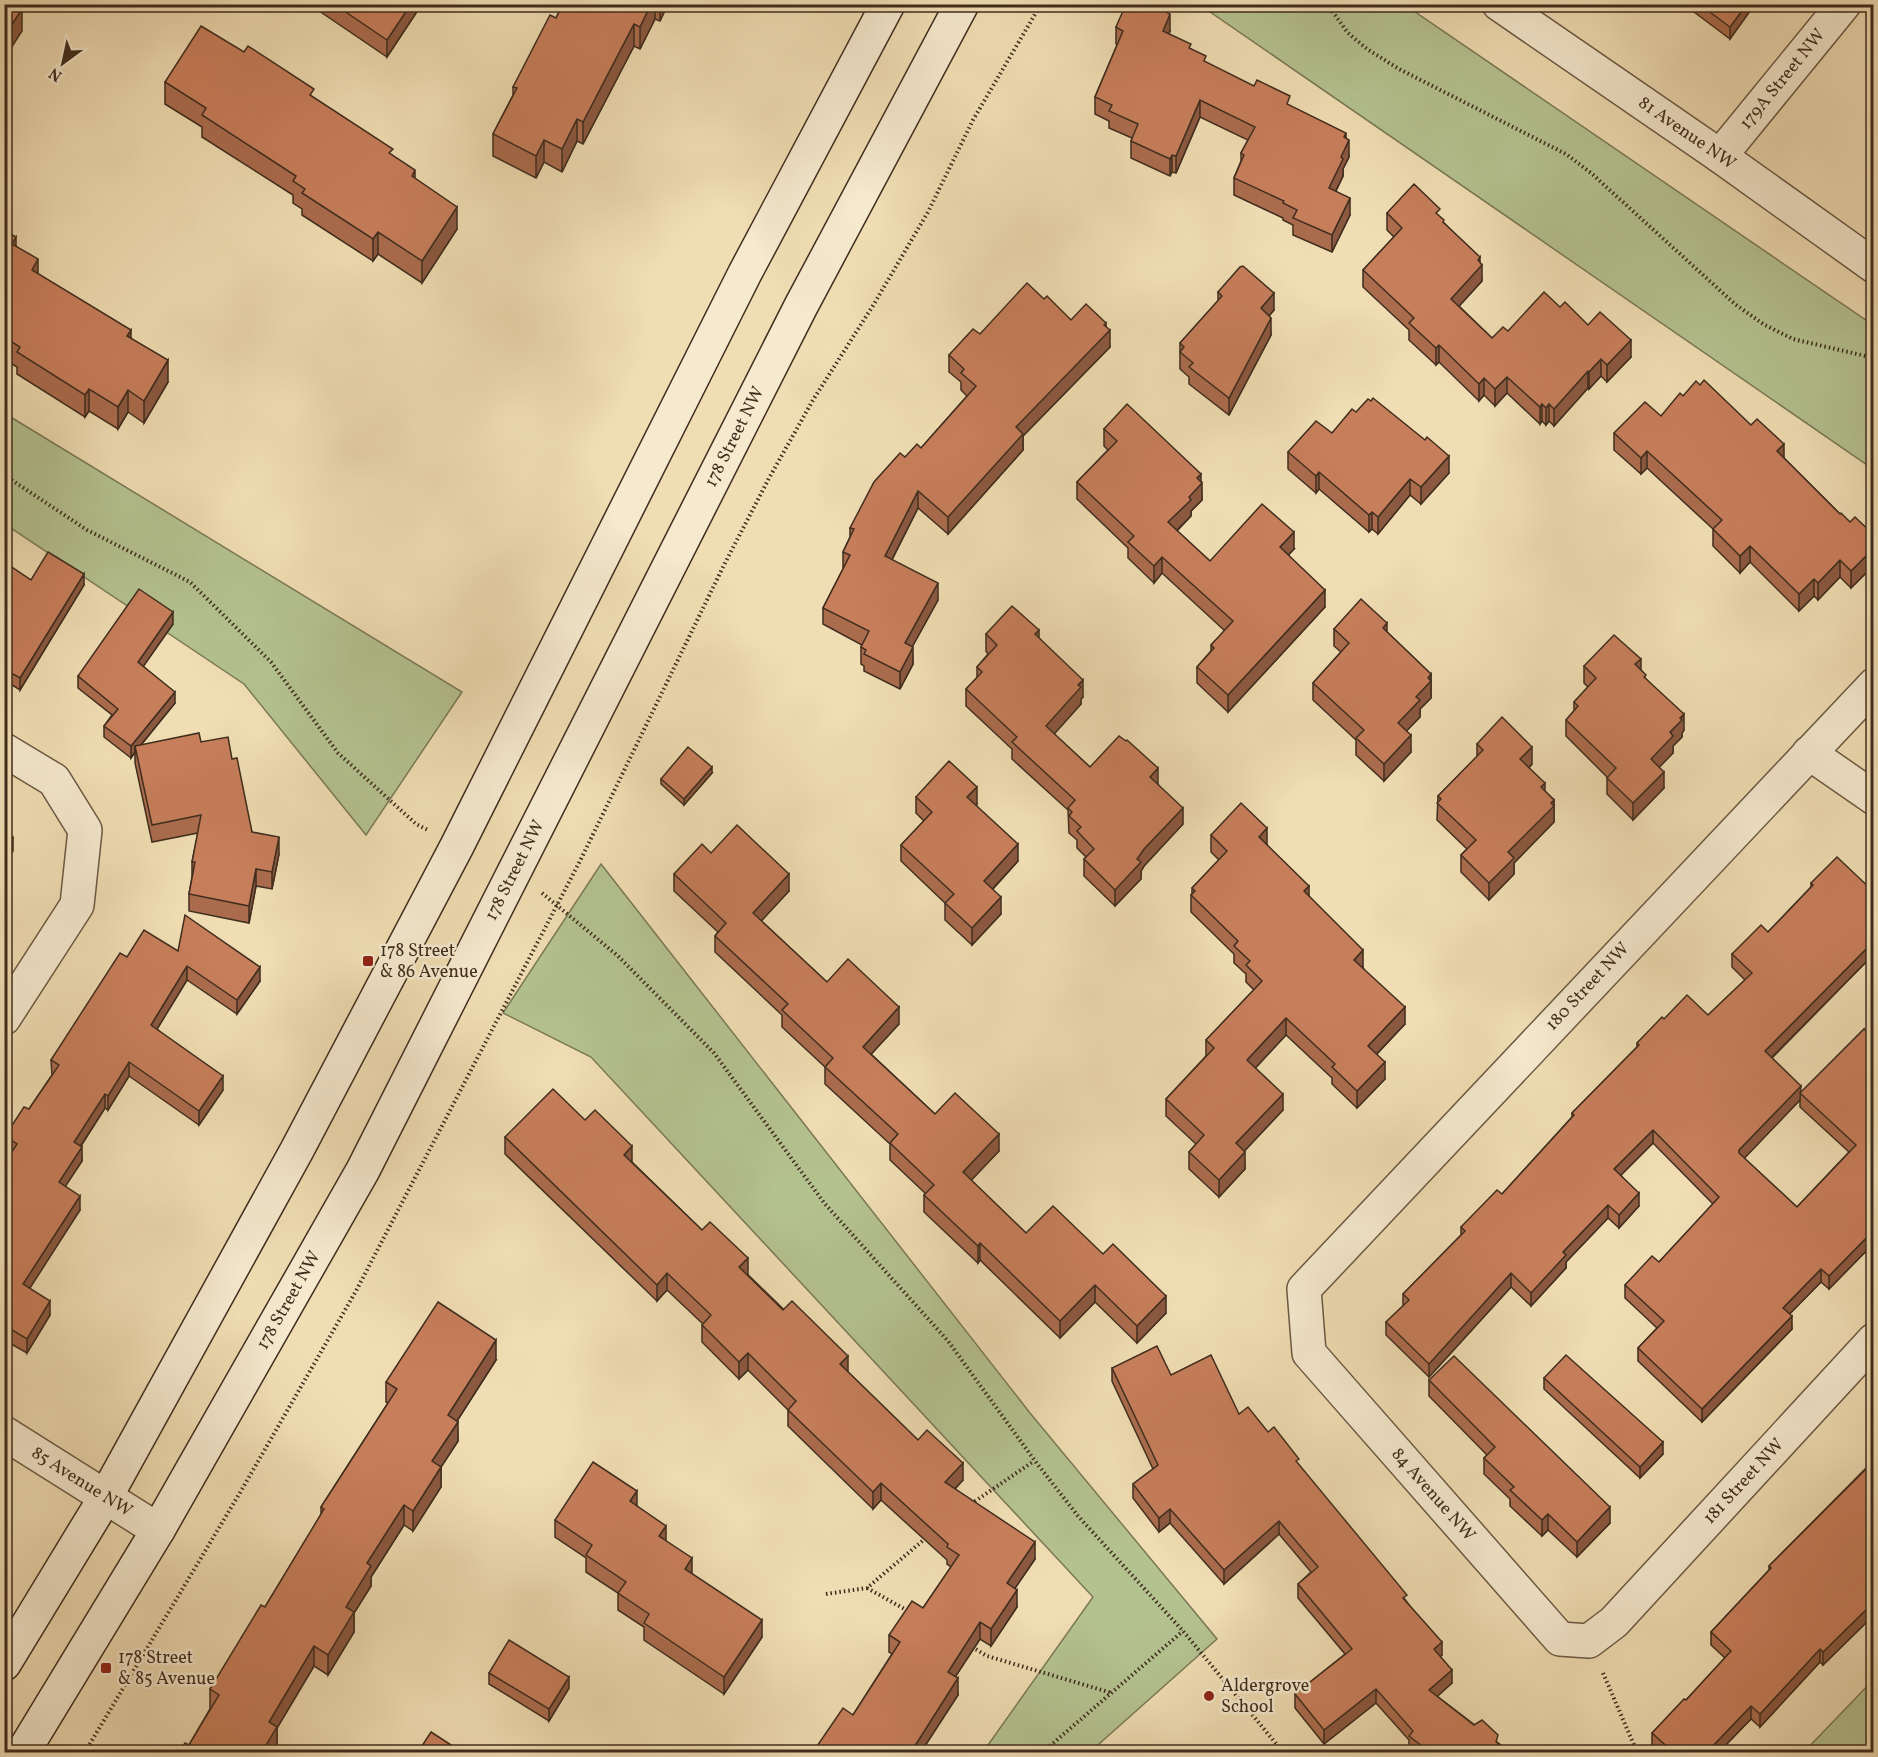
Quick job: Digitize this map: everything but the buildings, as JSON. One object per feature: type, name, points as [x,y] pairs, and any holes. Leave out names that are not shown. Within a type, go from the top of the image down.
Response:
[{"type":"main road","points":[[4,1664],[105,1498],[297,1150],[457,846],[745,273],[888,4]]},
{"type":"main road","name":"178 Street NW","points":[[23,1752],[158,1530],[363,1170],[801,306],[963,4]]},
{"type":"main road","name":"81 Avenue NW","points":[[1499,4],[1720,156],[1874,266]]},
{"type":"main road","name":"179A Street NW","points":[[1720,156],[1844,4]]},
{"type":"main road","name":"180 Street NW","points":[[1304,1290],[1874,685]]},
{"type":"main road","points":[[4,750],[54,780],[85,830],[77,905],[4,1018]]},
{"type":"main road","points":[[1809,753],[1874,798]]},
{"type":"main road","name":"84 Avenue NW","points":[[1304,1290],[1309,1353],[1560,1639],[1601,1632]]},
{"type":"main road","name":"181 Street NW","points":[[1601,1632],[1874,1340]]},
{"type":"main road","name":"85 Avenue NW","points":[[4,1433],[158,1530]]},
{"type":"path","points":[[84,1752],[241,1491],[356,1291],[581,859],[724,566],[774,470],[813,400],[874,304],[928,212],[973,120],[1041,4]]},
{"type":"path","points":[[1327,4],[1348,33],[1367,50],[1399,69],[1566,154],[1591,172],[1735,304],[1763,324],[1793,339],[1874,358]]},
{"type":"path","points":[[4,475],[87,530],[190,582],[271,662],[338,753],[416,824],[457,846]]},
{"type":"path","points":[[513,878],[542,893],[618,956],[714,1053],[825,1204],[948,1341],[1078,1516],[1183,1631],[1283,1752]]},
{"type":"path","points":[[968,1506],[1035,1461]]},
{"type":"path","points":[[826,1594],[867,1588],[931,1534]]},
{"type":"path","points":[[867,1588],[917,1616]]},
{"type":"path","points":[[1043,1752],[1183,1631]]},
{"type":"path","points":[[1601,1632],[1637,1752]]},
{"type":"path","points":[[967,1645],[987,1656],[1112,1693]]},
{"type":"path","points":[[1868,1752],[1874,1747]]},
{"type":"green space","points":[[1200,5],[1405,5],[1873,325],[1873,469]]},
{"type":"green space","points":[[4,413],[462,692],[366,835],[244,684],[5,524]]},
{"type":"green space","points":[[601,864],[1030,1413],[1217,1639],[1090,1752],[983,1752],[1093,1597],[591,1057],[503,1013]]},
{"type":"green space","points":[[1873,1680],[1873,1752],[1804,1752]]},
{"type":"place","name":"178 Street & 86 Avenue","points":[[368,961]]},
{"type":"place","name":"178 Street & 85 Avenue","points":[[106,1668]]},
{"type":"place","name":"Aldergrove School","points":[[1209,1696]]}]
